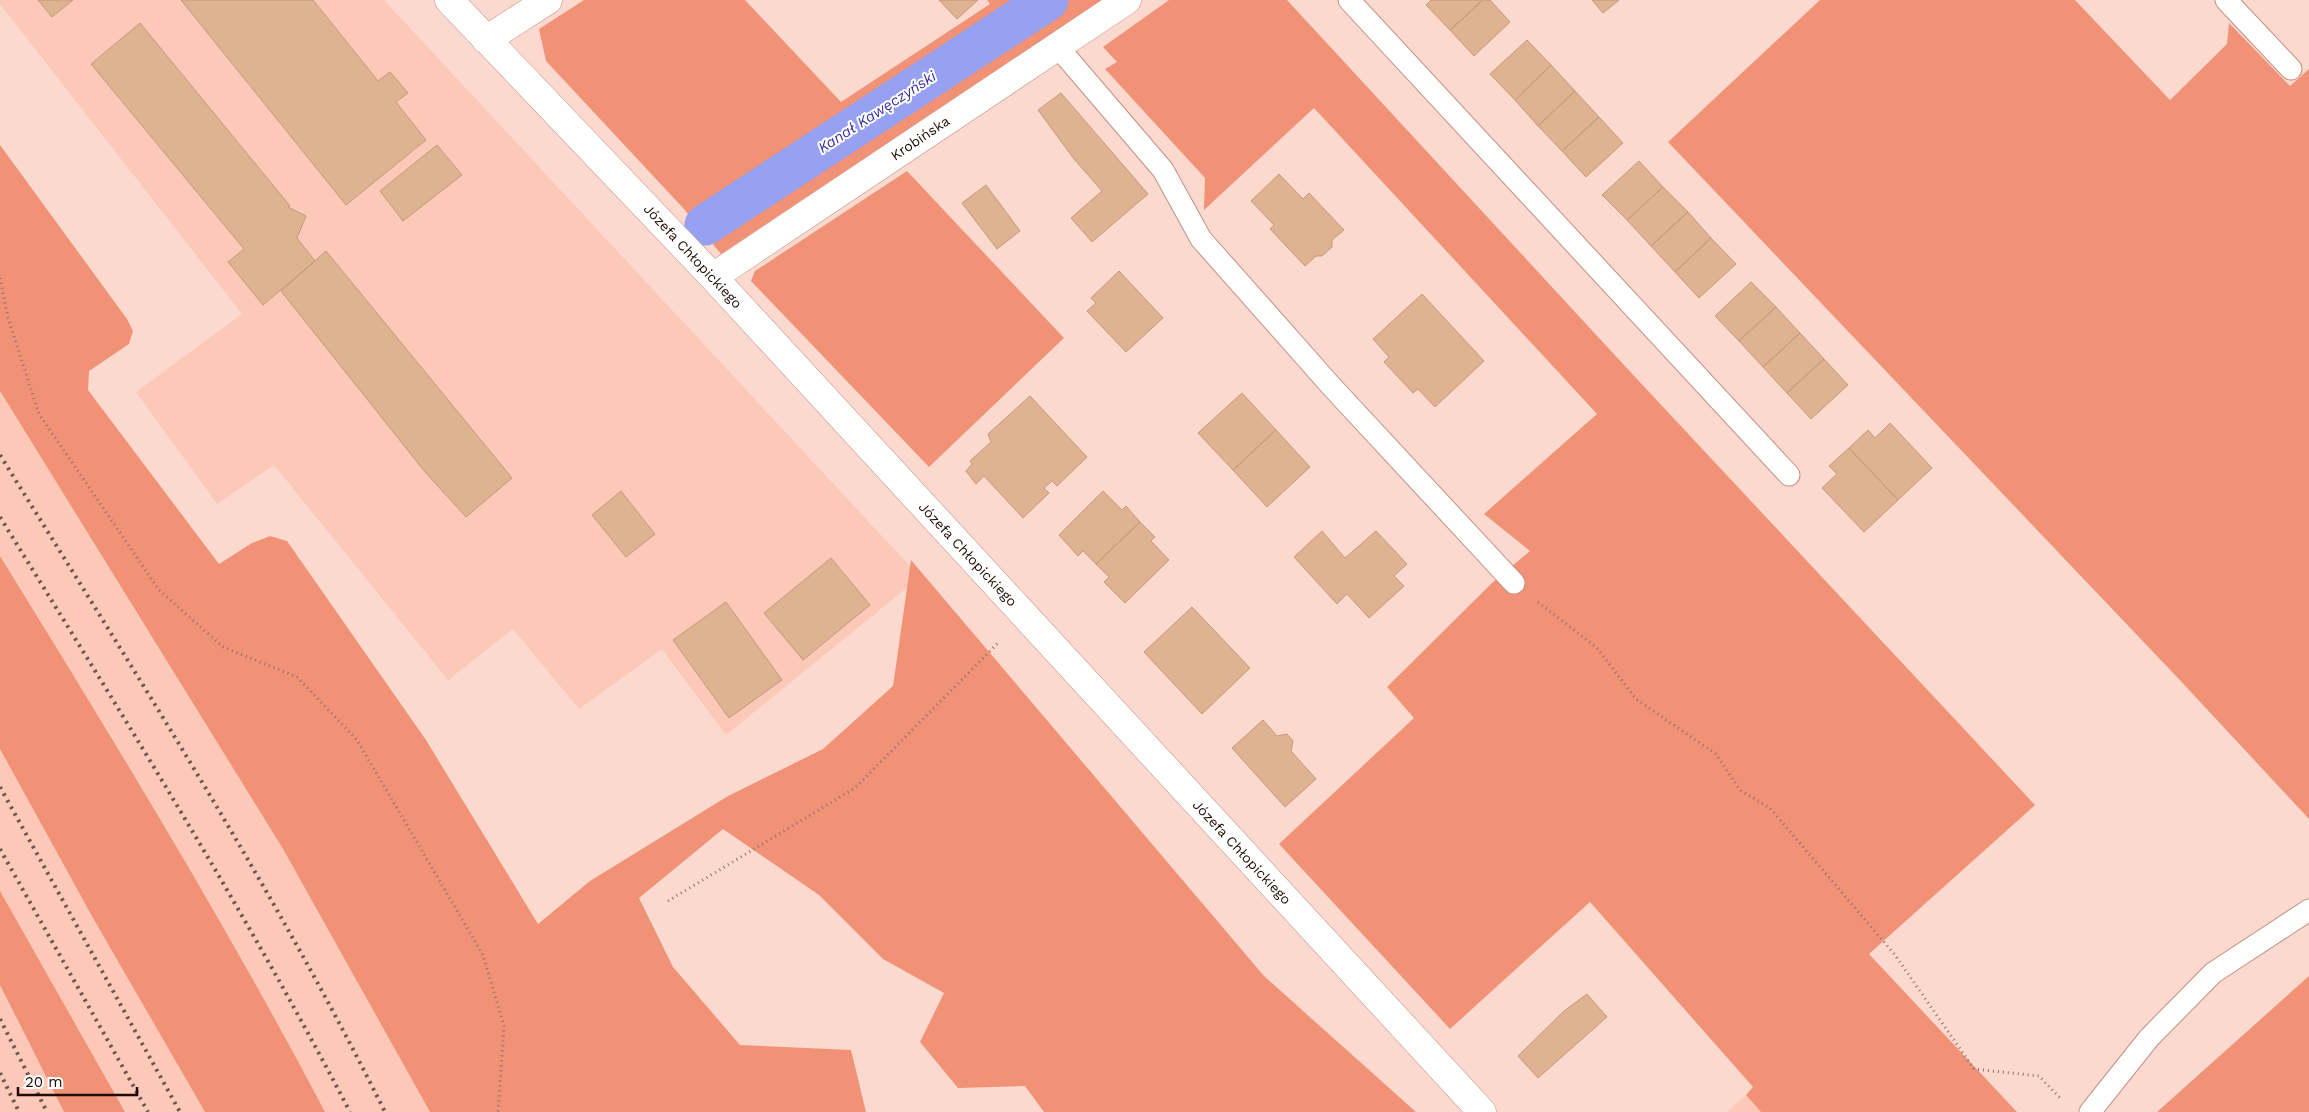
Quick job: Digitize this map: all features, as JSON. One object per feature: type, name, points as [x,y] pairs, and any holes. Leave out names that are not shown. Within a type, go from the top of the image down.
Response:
[{"type":"street","name":"Józefa Chłopickiego","points":[[449,0],[713,277],[1482,1112]]},
{"type":"street","points":[[486,40],[548,0]]},
{"type":"street","name":"Krobińska","points":[[713,277],[1127,0]]},
{"type":"lane","points":[[1348,0],[1789,475]]},
{"type":"lane","points":[[2226,0],[2291,69]]},
{"type":"lane","points":[[1057,46],[1163,170],[1201,238],[1332,387],[1514,583]]},
{"type":"lane","points":[[2090,1112],[2149,1038],[2214,973],[2309,910]]},
{"type":"path","points":[[0,278],[8,318],[39,414],[159,590],[223,647],[297,677],[357,740],[483,955],[504,1026],[498,1112]]},
{"type":"path","points":[[1514,583],[1598,648],[1636,699],[1716,754],[1740,790],[1770,808],[1895,955],[1974,1069],[2039,1076],[2068,1106]]},
{"type":"path","points":[[668,902],[854,788],[1025,616]]},
{"type":"shaded area","points":[[0,0],[384,0],[920,577],[726,735],[662,649],[579,709],[513,629],[448,680],[274,465],[217,504],[136,392],[242,314],[0,4]]},
{"type":"shaded area","points":[[584,0],[745,0],[841,102],[990,4],[987,0],[1102,0],[721,254],[683,208],[546,61],[539,29]]},
{"type":"shaded area","points":[[1169,0],[1287,0],[1636,378],[2035,805],[1869,954],[2017,1112],[1761,1112],[1746,1095],[1753,1087],[1590,902],[1450,1029],[1279,844],[1414,718],[1387,687],[1492,583],[1530,551],[1484,514],[1597,414],[1314,108],[1204,210],[1205,178],[1105,69],[1117,62],[1103,47]]},
{"type":"shaded area","points":[[1820,0],[2075,0],[2170,100],[2227,44],[2229,23],[2290,86],[2309,69],[2309,819],[2176,676],[1668,142]]},
{"type":"shaded area","points":[[0,145],[127,319],[133,331],[129,344],[89,371],[88,390],[219,564],[252,543],[270,536],[287,541],[426,740],[538,924],[590,881],[728,796],[823,749],[893,686],[911,560],[1264,976],[1416,1112],[1044,1112],[1025,1086],[958,1088],[920,1042],[944,993],[883,959],[819,895],[723,829],[639,898],[673,967],[740,1045],[851,1050],[866,1112],[430,1112],[283,849],[0,391]]},
{"type":"shaded area","points":[[907,171],[1064,338],[929,467],[751,281],[755,271]]},
{"type":"shaded area","points":[[0,391],[283,849],[430,1112],[0,1112]]},
{"type":"shaded area","points":[[0,556],[126,762],[208,901],[325,1112],[205,1112],[93,918],[0,749]]},
{"type":"shaded area","points":[[0,891],[125,1112],[64,1112],[0,985]]},
{"type":"shaded area","points":[[2309,976],[2309,1112],[2157,1112]]},
{"type":"shaded area","points":[[1746,1095],[1761,1112],[1727,1112]]},
{"type":"building","points":[[38,0],[73,0],[52,17]]},
{"type":"building","points":[[181,0],[313,0],[378,81],[390,72],[408,93],[396,102],[426,140],[346,205]]},
{"type":"building","points":[[939,0],[978,0],[957,19]]},
{"type":"building","points":[[1431,0],[1483,0],[1450,30],[1426,5]]},
{"type":"building","points":[[1483,0],[1490,0],[1510,22],[1474,56],[1450,30]]},
{"type":"building","points":[[1592,0],[1619,0],[1603,13]]},
{"type":"building","points":[[140,23],[290,206],[288,207],[306,216],[297,238],[315,261],[263,305],[228,262],[244,249],[91,64]]},
{"type":"building","points":[[1527,40],[1551,65],[1515,100],[1490,74]]},
{"type":"building","points":[[1551,65],[1575,91],[1538,126],[1515,100]]},
{"type":"building","points":[[1575,91],[1599,117],[1562,151],[1538,126]]},
{"type":"building","points":[[1061,93],[1148,194],[1092,242],[1071,218],[1102,191],[1074,159],[1038,110]]},
{"type":"building","points":[[1599,117],[1623,143],[1586,177],[1562,151]]},
{"type":"building","points":[[437,145],[462,175],[403,221],[380,191]]},
{"type":"building","points":[[1639,161],[1663,187],[1627,220],[1602,195]]},
{"type":"building","points":[[1279,174],[1303,199],[1309,193],[1344,230],[1332,240],[1332,247],[1322,256],[1316,256],[1305,266],[1270,229],[1274,225],[1251,201]]},
{"type":"building","points":[[986,185],[1020,231],[997,249],[962,203]]},
{"type":"building","points":[[1663,187],[1688,212],[1651,246],[1627,220]]},
{"type":"building","points":[[1688,212],[1711,238],[1675,272],[1651,246]]},
{"type":"building","points":[[1711,238],[1736,264],[1699,298],[1675,272]]},
{"type":"building","points":[[326,251],[512,478],[466,517],[425,472],[281,291]]},
{"type":"building","points":[[1119,271],[1163,318],[1126,352],[1087,311],[1096,303],[1091,298]]},
{"type":"building","points":[[1751,282],[1776,307],[1739,341],[1715,316]]},
{"type":"building","points":[[1422,294],[1484,361],[1435,407],[1418,389],[1413,393],[1384,362],[1389,357],[1373,339]]},
{"type":"building","points":[[1776,307],[1800,333],[1763,367],[1739,341]]},
{"type":"building","points":[[1800,333],[1824,359],[1787,393],[1763,367]]},
{"type":"building","points":[[1824,359],[1848,385],[1811,419],[1787,393]]},
{"type":"building","points":[[1242,393],[1276,430],[1233,470],[1198,433]]},
{"type":"building","points":[[1030,396],[1087,457],[1057,486],[1052,481],[1044,488],[1049,493],[1023,518],[984,476],[976,484],[966,471],[972,464],[970,461],[991,442],[988,434]]},
{"type":"building","points":[[1890,423],[1932,468],[1898,500],[1849,448],[1868,430],[1875,438]]},
{"type":"building","points":[[1276,430],[1310,467],[1267,507],[1233,470]]},
{"type":"building","points":[[1849,448],[1898,500],[1864,532],[1822,488],[1837,474],[1829,466]]},
{"type":"building","points":[[621,491],[655,534],[626,557],[592,515]]},
{"type":"building","points":[[1103,491],[1122,510],[1126,506],[1140,522],[1096,564],[1083,551],[1078,556],[1059,535]]},
{"type":"building","points":[[1140,522],[1155,537],[1151,541],[1169,560],[1125,603],[1104,582],[1109,577],[1096,564]]},
{"type":"building","points":[[1322,531],[1345,558],[1376,531],[1407,564],[1394,576],[1404,586],[1369,618],[1347,594],[1337,604],[1294,557]]},
{"type":"building","points":[[831,558],[870,605],[803,660],[764,613]]},
{"type":"building","points":[[726,602],[782,680],[729,718],[673,640]]},
{"type":"building","points":[[1192,607],[1250,668],[1202,714],[1144,652]]},
{"type":"building","points":[[1263,720],[1277,736],[1287,734],[1293,741],[1291,751],[1316,779],[1285,807],[1232,748]]},
{"type":"building","points":[[1587,994],[1607,1017],[1538,1078],[1518,1056],[1564,1011]]},
{"type":"waterway","name":"Kanał Kawęczyński","points":[[705,225],[1048,0]]},
{"type":"railway","points":[[0,455],[151,698],[249,861],[342,1027],[385,1112]]},
{"type":"railway","points":[[0,517],[225,886],[350,1112]]},
{"type":"railway","points":[[0,787],[180,1112]]},
{"type":"railway","points":[[0,849],[148,1112]]},
{"type":"railway","points":[[0,1019],[47,1112]]},
{"type":"railway","points":[[0,1073],[19,1112]]}]
